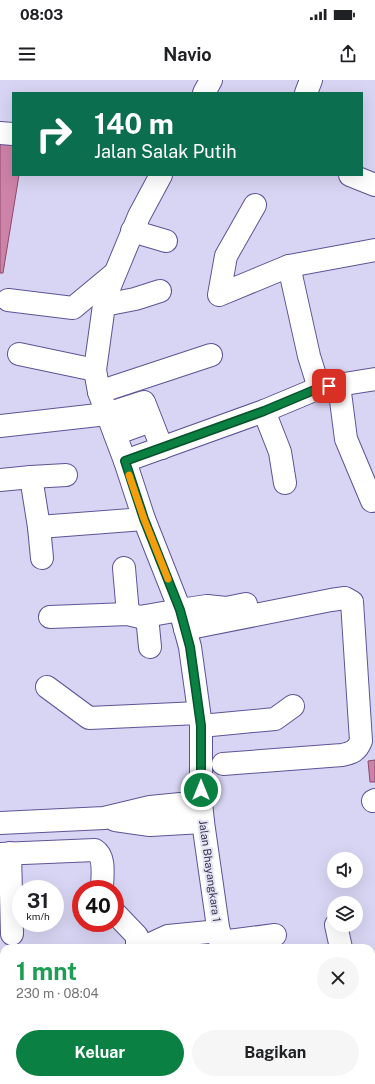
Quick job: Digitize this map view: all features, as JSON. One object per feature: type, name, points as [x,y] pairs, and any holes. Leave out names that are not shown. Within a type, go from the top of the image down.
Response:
[{"type":"street","points":[[205,92],[211,80]]},
{"type":"street","points":[[306,92],[311,80]]},
{"type":"street","points":[[0,133],[12,134]]},
{"type":"street","name":"Jalan Bhayangkara 1","points":[[160,176],[132,231],[114,274],[104,305],[95,370],[99,392],[125,461],[144,519],[182,619],[190,647],[200,720],[202,812],[221,940]]},
{"type":"street","points":[[352,176],[375,185]]},
{"type":"street","points":[[254,205],[226,256],[219,295],[289,266],[375,250]]},
{"type":"street","points":[[132,231],[166,241]]},
{"type":"street","points":[[289,266],[309,356],[329,386],[346,439],[372,501]]},
{"type":"street","points":[[8,300],[73,308],[114,274]]},
{"type":"street","points":[[104,305],[135,299],[160,290]]},
{"type":"street","points":[[18,354],[95,370]]},
{"type":"street","points":[[99,392],[211,355]]},
{"type":"street","points":[[125,461],[329,386],[375,379]]},
{"type":"street","points":[[0,426],[107,414],[144,402],[162,448]]},
{"type":"street","points":[[264,411],[280,452],[285,483]]},
{"type":"street","points":[[115,434],[151,421]]},
{"type":"street","points":[[0,480],[66,475]]},
{"type":"street","points":[[31,477],[42,558]]},
{"type":"street","points":[[39,527],[144,519]]},
{"type":"street","points":[[124,568],[138,615],[150,647]]},
{"type":"street","points":[[50,617],[138,615],[182,619],[344,598],[352,602],[361,741],[358,749],[351,753],[342,755],[223,764]]},
{"type":"street","points":[[182,619],[208,606],[226,608],[257,602]]},
{"type":"street","points":[[47,687],[89,718],[200,720],[275,719],[293,706]]},
{"type":"street","points":[[0,823],[104,818],[150,807],[202,812]]},
{"type":"street","points":[[12,934],[5,854],[95,850],[102,858],[102,880]]},
{"type":"street","points":[[124,922],[137,936],[137,944]]},
{"type":"street","points":[[338,932],[340,944]]},
{"type":"street","points":[[151,944],[168,936],[221,940],[275,935]]},
{"type":"building","points":[[0,138],[12,140],[12,176],[19,176],[3,273],[0,273]]},
{"type":"building","points":[[375,760],[375,782],[370,782],[368,761]]},
{"type":"slow traffic","points":[[129,475],[144,519],[168,579]]},
{"type":"route","points":[[201,790],[201,726],[190,647],[180,610],[144,519],[125,461],[264,411],[319,388],[329,386]]}]
